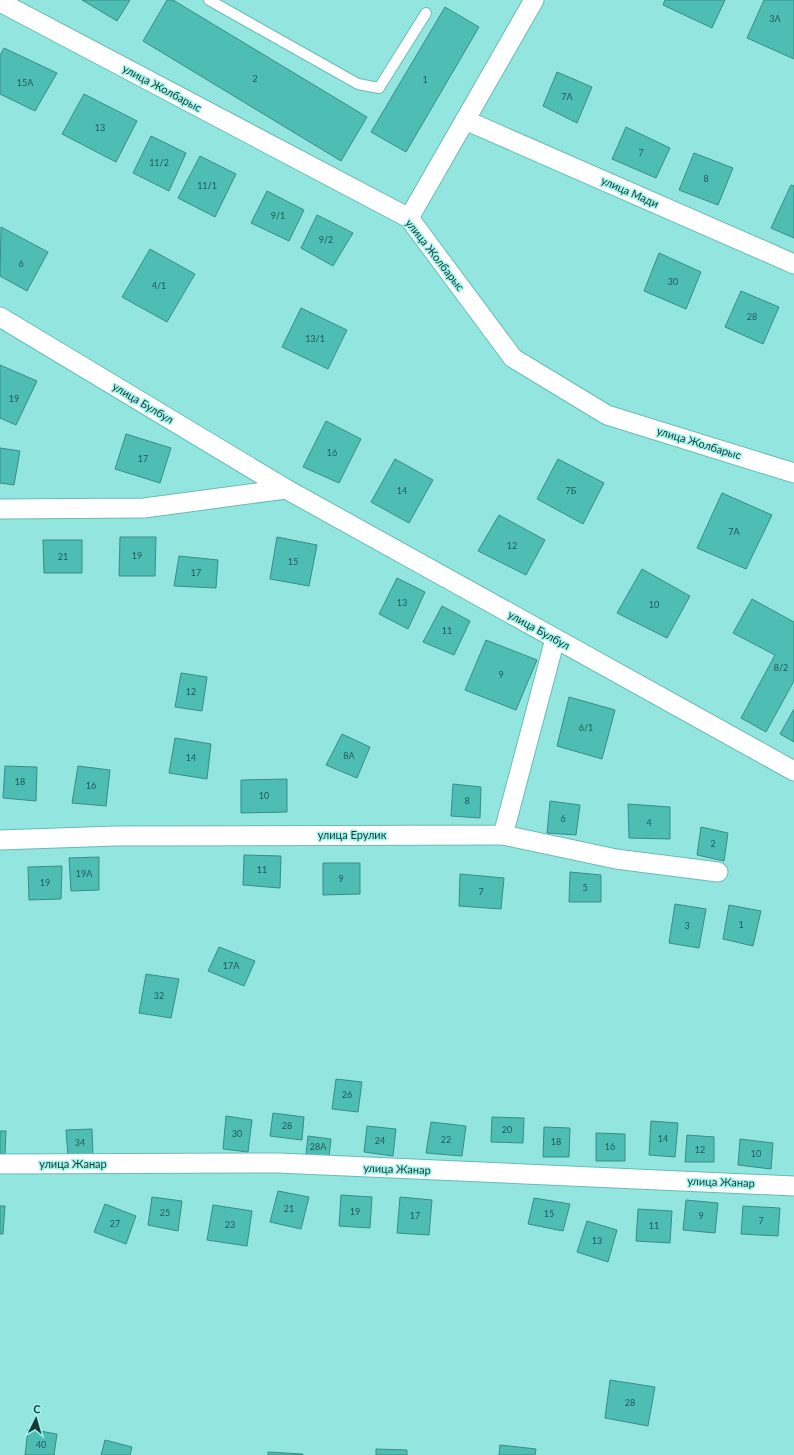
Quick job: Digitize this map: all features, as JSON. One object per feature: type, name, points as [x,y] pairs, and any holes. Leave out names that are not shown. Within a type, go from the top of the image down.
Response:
[{"type":"street","points":[[409,218],[534,0]]},
{"type":"street","name":"улица Жолбарыс","points":[[0,2],[409,218],[512,358],[607,415],[794,473]]},
{"type":"street","name":"улица Мади","points":[[465,120],[794,264]]},
{"type":"street","name":"улица Булбул","points":[[0,317],[286,489],[794,771]]},
{"type":"street","points":[[0,510],[144,508],[286,489]]},
{"type":"street","points":[[502,834],[555,639]]},
{"type":"street","name":"улица Ерулик","points":[[0,840],[115,836],[502,834],[616,859],[718,872]]},
{"type":"street","name":"улица Жанар","points":[[0,1164],[278,1163],[794,1186]]},
{"type":"lane","points":[[208,0],[358,84],[379,88],[426,12]]},
{"type":"building","points":[[82,0],[130,0],[117,21]]},
{"type":"building","points":[[167,0],[173,0],[367,117],[341,161],[143,41]]},
{"type":"building","points":[[665,0],[725,0],[712,28],[663,5]]},
{"type":"building","points":[[764,0],[794,0],[794,59],[747,38]]},
{"type":"building","points":[[445,7],[479,27],[406,152],[371,132]]},
{"type":"building","points":[[4,48],[57,73],[35,111],[0,94],[0,55]]},
{"type":"building","points":[[557,72],[592,87],[577,123],[543,106]]},
{"type":"building","points":[[84,94],[137,121],[116,162],[62,134]]},
{"type":"building","points":[[626,127],[670,148],[656,178],[612,159]]},
{"type":"building","points":[[151,136],[186,153],[169,191],[133,173]]},
{"type":"building","points":[[694,153],[733,168],[718,205],[679,190]]},
{"type":"building","points":[[200,156],[236,174],[215,217],[178,198]]},
{"type":"building","points":[[791,185],[794,186],[794,238],[771,228]]},
{"type":"building","points":[[267,191],[304,210],[289,241],[251,223]]},
{"type":"building","points":[[317,215],[353,233],[333,266],[301,248]]},
{"type":"building","points":[[1,227],[48,252],[27,291],[0,276]]},
{"type":"building","points":[[150,249],[195,274],[167,322],[122,297]]},
{"type":"building","points":[[659,253],[701,272],[686,309],[644,291]]},
{"type":"building","points":[[741,291],[779,307],[763,344],[725,327]]},
{"type":"building","points":[[301,308],[347,330],[328,369],[282,347]]},
{"type":"building","points":[[0,365],[37,381],[16,425],[0,418]]},
{"type":"building","points":[[326,421],[361,439],[339,483],[303,467]]},
{"type":"building","points":[[126,434],[171,448],[160,483],[115,469]]},
{"type":"building","points":[[0,448],[20,451],[14,485],[0,483]]},
{"type":"building","points":[[395,459],[433,480],[409,523],[371,502]]},
{"type":"building","points":[[558,459],[604,483],[583,524],[537,499]]},
{"type":"building","points":[[722,493],[772,515],[746,569],[697,548]]},
{"type":"building","points":[[499,515],[545,540],[526,575],[478,551]]},
{"type":"building","points":[[120,537],[156,537],[155,576],[119,576]]},
{"type":"building","points":[[277,537],[317,545],[309,586],[270,579]]},
{"type":"building","points":[[43,540],[82,540],[82,573],[44,573]]},
{"type":"building","points":[[179,556],[218,560],[216,588],[174,586]]},
{"type":"building","points":[[642,569],[690,596],[667,638],[617,613]]},
{"type":"building","points":[[397,578],[425,592],[408,629],[379,614]]},
{"type":"building","points":[[752,599],[794,622],[794,681],[766,732],[741,718],[775,655],[733,633]]},
{"type":"building","points":[[442,606],[470,621],[454,655],[423,642]]},
{"type":"building","points":[[486,640],[537,660],[516,710],[465,690]]},
{"type":"building","points":[[181,673],[207,677],[202,711],[175,707]]},
{"type":"building","points":[[569,697],[615,710],[602,759],[557,746]]},
{"type":"building","points":[[794,709],[794,742],[780,734]]},
{"type":"building","points":[[342,734],[370,747],[357,778],[326,765]]},
{"type":"building","points":[[175,738],[211,744],[207,779],[169,773]]},
{"type":"building","points":[[5,766],[37,767],[36,801],[3,798]]},
{"type":"building","points":[[78,766],[110,770],[106,806],[72,803]]},
{"type":"building","points":[[287,779],[287,812],[241,813],[241,780]]},
{"type":"building","points":[[453,784],[481,787],[480,818],[451,816]]},
{"type":"building","points":[[550,801],[580,805],[576,835],[547,833]]},
{"type":"building","points":[[628,804],[670,807],[670,839],[629,838]]},
{"type":"building","points":[[701,827],[728,833],[724,861],[697,855]]},
{"type":"building","points":[[244,855],[281,856],[280,888],[243,885]]},
{"type":"building","points":[[99,857],[99,890],[71,891],[69,858]]},
{"type":"building","points":[[323,863],[360,863],[360,894],[323,895]]},
{"type":"building","points":[[62,866],[61,899],[29,900],[28,867]]},
{"type":"building","points":[[570,872],[601,875],[601,902],[569,902]]},
{"type":"building","points":[[460,874],[504,878],[501,909],[459,906]]},
{"type":"building","points":[[675,904],[706,909],[699,948],[669,943]]},
{"type":"building","points":[[729,905],[761,911],[753,946],[723,939]]},
{"type":"building","points":[[219,947],[255,961],[244,986],[208,971]]},
{"type":"building","points":[[146,974],[179,979],[171,1018],[139,1013]]},
{"type":"building","points":[[336,1079],[362,1082],[358,1112],[332,1109]]},
{"type":"building","points":[[273,1113],[304,1117],[302,1140],[270,1136]]},
{"type":"building","points":[[226,1116],[252,1120],[248,1152],[223,1149]]},
{"type":"building","points":[[492,1117],[524,1118],[523,1143],[491,1142]]},
{"type":"building","points":[[651,1121],[678,1123],[675,1157],[649,1155]]},
{"type":"building","points":[[431,1122],[466,1126],[462,1156],[426,1153]]},
{"type":"building","points":[[367,1126],[396,1129],[393,1156],[364,1152]]},
{"type":"building","points":[[544,1127],[570,1128],[569,1157],[543,1157]]},
{"type":"building","points":[[92,1129],[93,1155],[68,1156],[66,1130]]},
{"type":"building","points":[[0,1131],[6,1131],[5,1154],[0,1154]]},
{"type":"building","points":[[596,1133],[625,1134],[625,1161],[596,1161]]},
{"type":"building","points":[[687,1135],[714,1137],[714,1162],[685,1162]]},
{"type":"building","points":[[308,1136],[331,1139],[329,1157],[306,1155]]},
{"type":"building","points":[[740,1139],[773,1143],[771,1169],[738,1165]]},
{"type":"building","points":[[278,1191],[309,1197],[301,1229],[270,1222]]},
{"type":"building","points":[[341,1195],[372,1197],[370,1228],[339,1226]]},
{"type":"building","points":[[152,1197],[182,1201],[178,1231],[148,1225]]},
{"type":"building","points":[[400,1197],[432,1200],[429,1235],[397,1233]]},
{"type":"building","points":[[534,1198],[570,1204],[563,1231],[528,1224]]},
{"type":"building","points":[[686,1200],[718,1203],[715,1233],[683,1230]]},
{"type":"building","points":[[105,1204],[136,1216],[126,1244],[94,1232]]},
{"type":"building","points":[[213,1205],[252,1211],[247,1246],[207,1240]]},
{"type":"building","points":[[0,1206],[5,1206],[3,1234],[0,1234]]},
{"type":"building","points":[[743,1206],[780,1208],[778,1236],[741,1234]]},
{"type":"building","points":[[638,1209],[672,1211],[670,1243],[636,1241]]},
{"type":"building","points":[[587,1221],[617,1230],[608,1262],[577,1252]]},
{"type":"building","points":[[610,1380],[655,1387],[648,1426],[605,1418]]},
{"type":"building","points":[[28,1429],[57,1434],[54,1455],[25,1455]]},
{"type":"building","points":[[105,1440],[132,1447],[130,1455],[101,1455]]},
{"type":"building","points":[[500,1445],[536,1449],[535,1455],[499,1455]]},
{"type":"building","points":[[376,1449],[407,1450],[407,1455],[376,1455]]},
{"type":"building","points":[[268,1452],[303,1454],[303,1455],[268,1455]]}]
